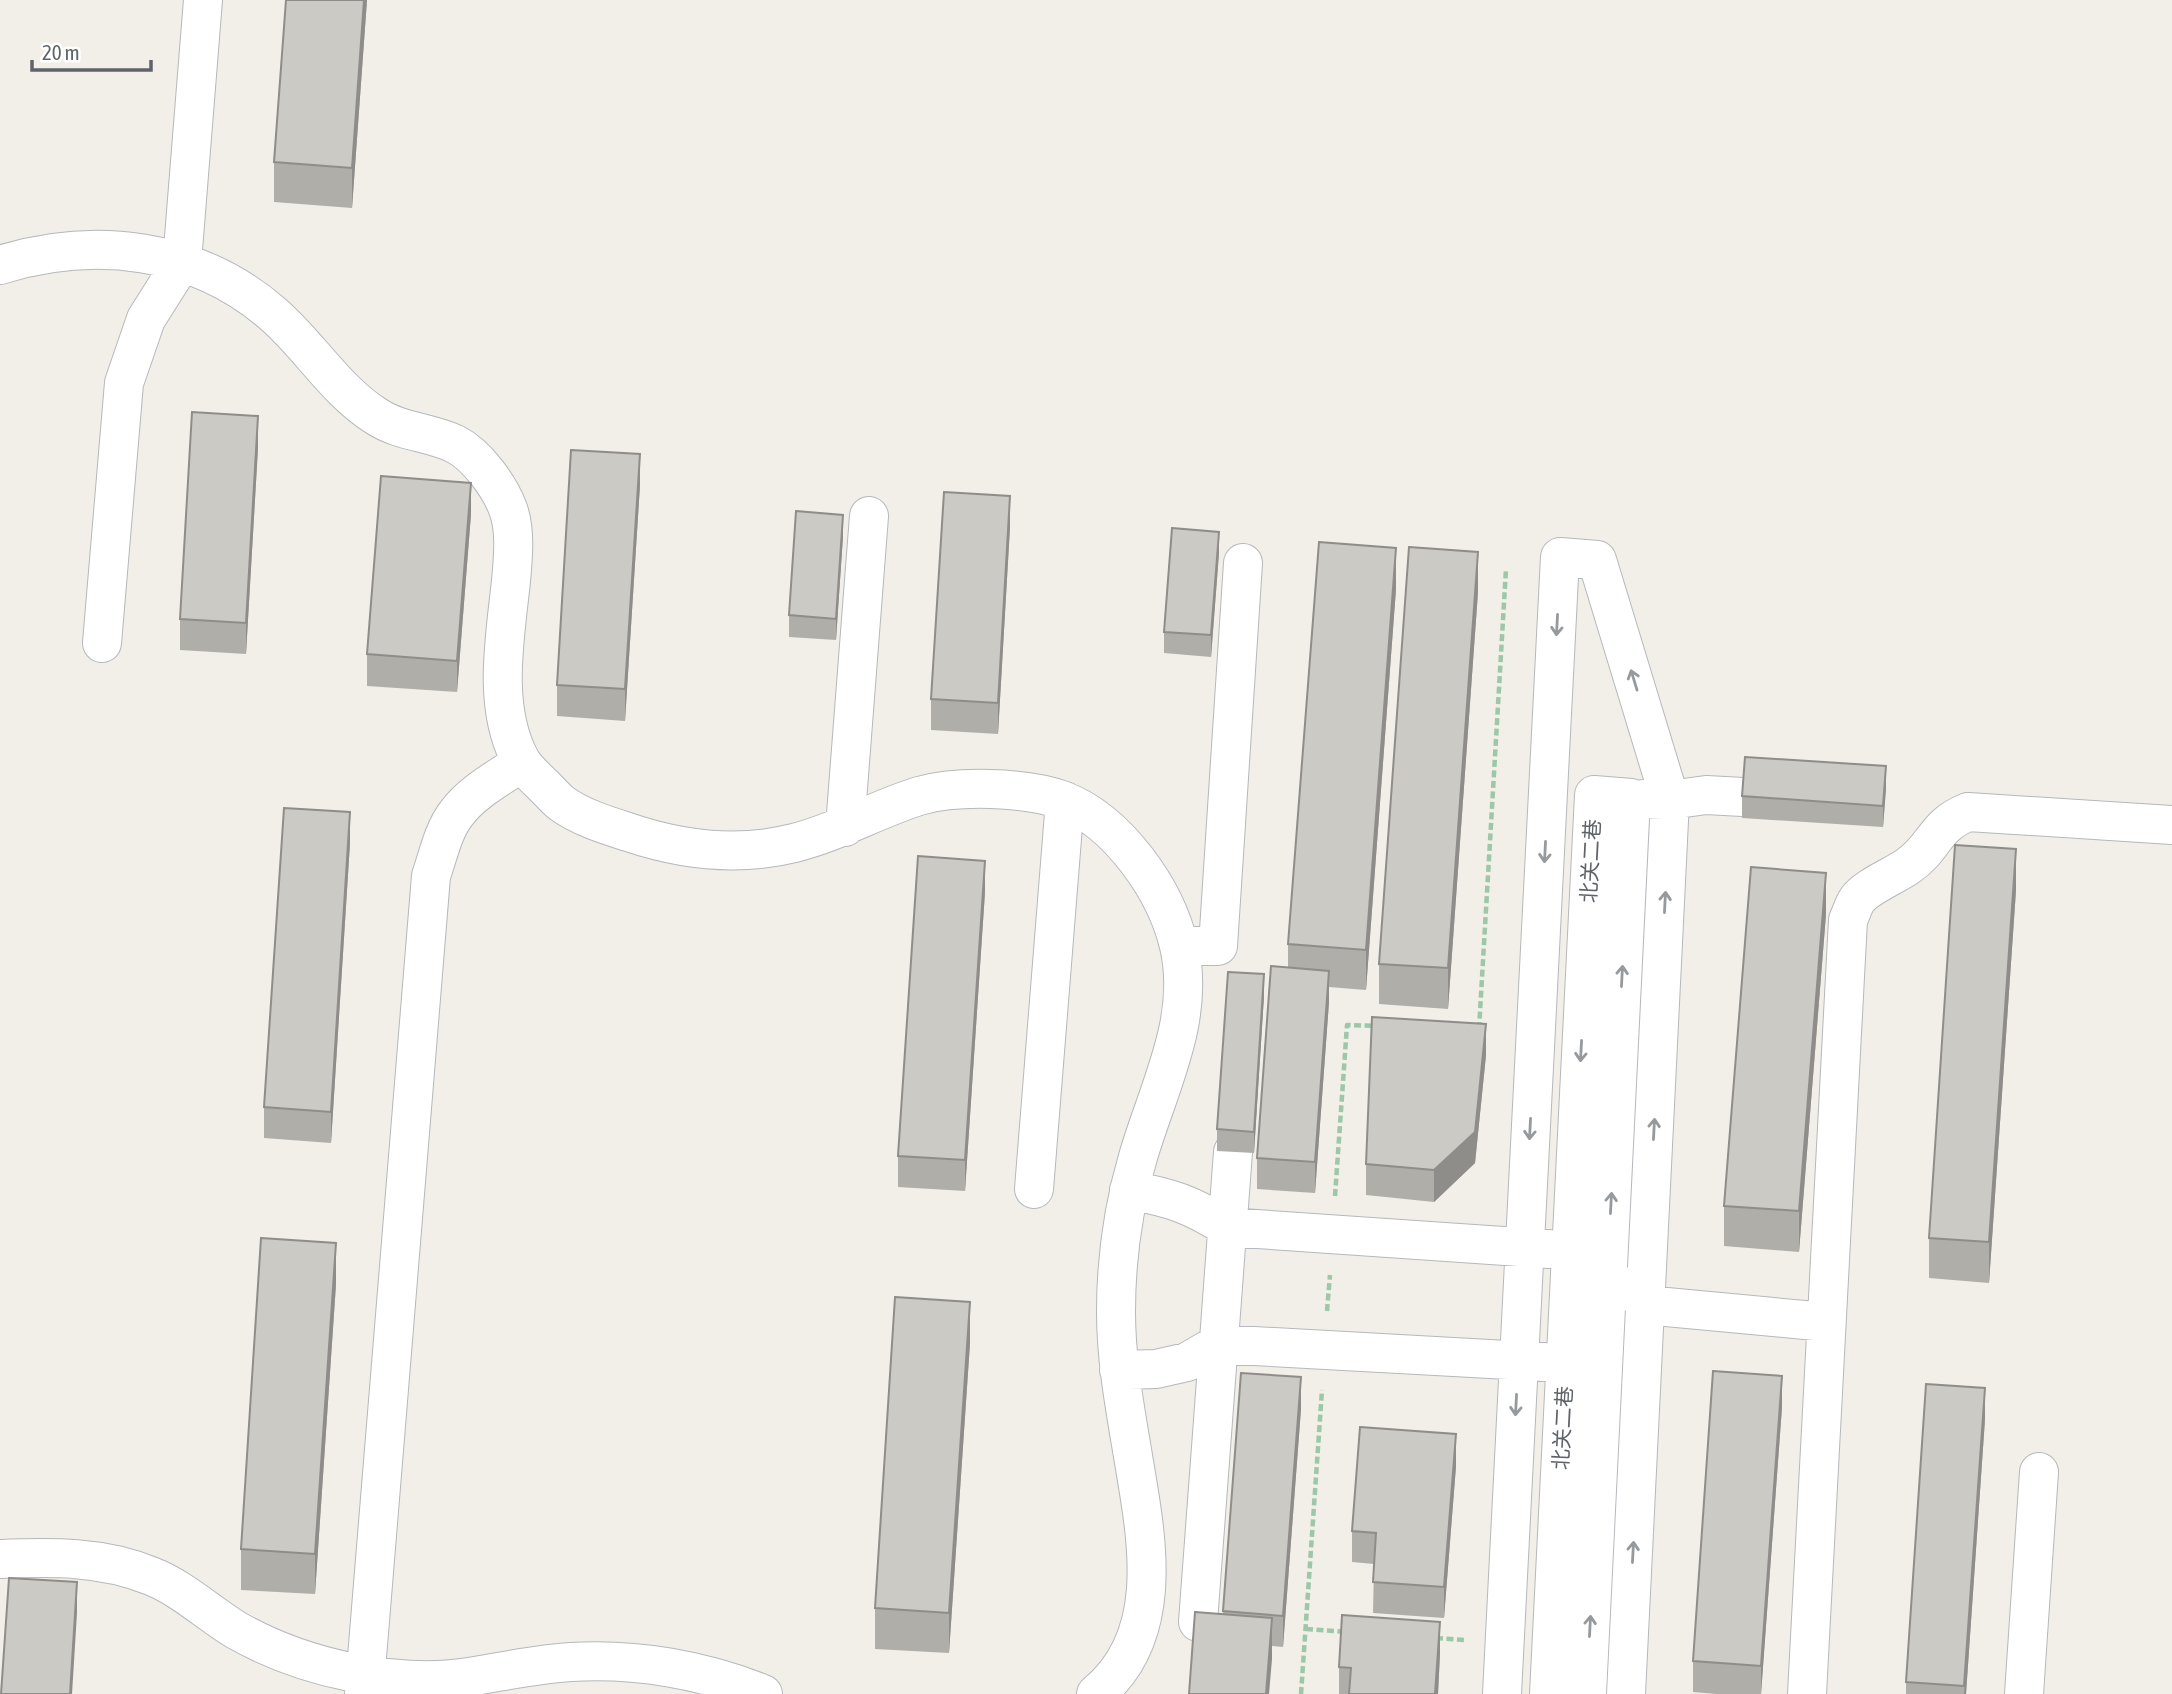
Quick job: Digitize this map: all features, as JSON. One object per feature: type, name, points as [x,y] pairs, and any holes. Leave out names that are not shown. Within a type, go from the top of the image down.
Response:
[{"type":"street","points":[[102,643],[124,383],[146,319],[182,262],[203,0]]},
{"type":"street","points":[[0,265],[74,249],[132,251],[182,262],[218,276],[271,311],[345,390],[376,416],[404,429],[458,445],[489,474],[510,513],[513,556],[504,650],[503,710],[521,763],[562,804],[603,824],[657,842],[701,850],[748,850],[791,844],[845,827],[922,795],[984,789],[1020,790],[1065,801],[1092,816],[1122,843],[1148,872],[1166,905],[1179,946],[1184,983],[1181,1026],[1152,1111],[1122,1222],[1116,1316],[1119,1370],[1144,1517],[1148,1561],[1145,1610],[1127,1658],[1102,1692]]},
{"type":"street","points":[[845,827],[869,516]]},
{"type":"street","points":[[1502,1694],[1560,557],[1597,560],[1670,800],[1626,1694]]},
{"type":"street","points":[[1179,946],[1218,946],[1242,563]]},
{"type":"street","points":[[365,1684],[431,876],[455,815],[475,794],[521,763]]},
{"type":"street","points":[[1670,800],[1706,794],[1743,797]]},
{"type":"street","name":"北关二巷","points":[[1549,1694],[1565,1363],[1590,1252],[1631,798],[1670,800]]},
{"type":"street","points":[[1034,1189],[1065,801]]},
{"type":"street","points":[[1807,1694],[1848,920],[1858,898],[1908,866],[1925,852],[1937,832],[1951,819],[1968,812],[2172,825]]},
{"type":"street","points":[[1198,1622],[1233,1152]]},
{"type":"street","points":[[1129,1190],[1168,1198],[1195,1208],[1227,1227],[1590,1252],[1645,1306],[1826,1322]]},
{"type":"street","name":"北关二巷","points":[[1587,1694],[1603,1365],[1590,1252]]},
{"type":"street","points":[[1119,1370],[1156,1369],[1187,1362],[1218,1344],[1603,1365],[1645,1306]]},
{"type":"street","points":[[2024,1694],[2039,1472]]},
{"type":"street","points":[[0,1559],[53,1557],[103,1560],[153,1576],[236,1630],[281,1653],[350,1672],[365,1684],[404,1679],[459,1678],[519,1667],[586,1662],[622,1663],[702,1673],[742,1690]]},
{"type":"path","points":[[1479,1033],[1506,569]]},
{"type":"path","points":[[1301,1694],[1347,1025],[1386,1027]]},
{"type":"path","points":[[1306,1629],[1360,1633]]},
{"type":"path","points":[[1429,1638],[1470,1641]]},
{"type":"building","points":[[286,0],[364,0],[352,168],[274,162]]},
{"type":"building","points":[[192,412],[258,416],[246,623],[180,619]]},
{"type":"building","points":[[571,450],[640,454],[625,689],[557,685]]},
{"type":"building","points":[[381,476],[471,483],[457,661],[367,654]]},
{"type":"building","points":[[944,492],[1010,496],[998,703],[931,699]]},
{"type":"building","points":[[796,511],[843,515],[836,619],[789,615]]},
{"type":"building","points":[[1172,528],[1219,532],[1211,635],[1164,632]]},
{"type":"building","points":[[1319,542],[1396,548],[1366,950],[1288,944]]},
{"type":"building","points":[[1409,547],[1478,552],[1448,968],[1379,964]]},
{"type":"building","points":[[1745,757],[1886,766],[1883,806],[1742,796]]},
{"type":"building","points":[[284,808],[350,812],[331,1112],[264,1107]]},
{"type":"building","points":[[1955,845],[2016,849],[1989,1242],[1929,1238]]},
{"type":"building","points":[[918,856],[985,861],[965,1160],[898,1156]]},
{"type":"building","points":[[1751,867],[1826,873],[1799,1211],[1724,1206]]},
{"type":"building","points":[[1271,966],[1329,971],[1315,1162],[1257,1158]]},
{"type":"building","points":[[1228,972],[1264,974],[1254,1132],[1217,1129]]},
{"type":"building","points":[[1372,1017],[1486,1024],[1475,1132],[1434,1170],[1366,1164]]},
{"type":"building","points":[[261,1238],[336,1243],[315,1554],[241,1549]]},
{"type":"building","points":[[895,1297],[970,1302],[949,1613],[875,1608]]},
{"type":"building","points":[[1713,1371],[1782,1376],[1761,1666],[1693,1661]]},
{"type":"building","points":[[1241,1373],[1301,1377],[1283,1616],[1223,1611]]},
{"type":"building","points":[[1926,1384],[1985,1388],[1964,1686],[1906,1682]]},
{"type":"building","points":[[1360,1427],[1456,1434],[1444,1587],[1373,1582],[1376,1533],[1352,1531]]},
{"type":"building","points":[[9,1578],[77,1582],[70,1694],[1,1694]]},
{"type":"building","points":[[1195,1612],[1272,1618],[1266,1694],[1189,1694]]},
{"type":"building","points":[[1342,1615],[1440,1622],[1435,1694],[1349,1694],[1351,1668],[1339,1667]]}]
